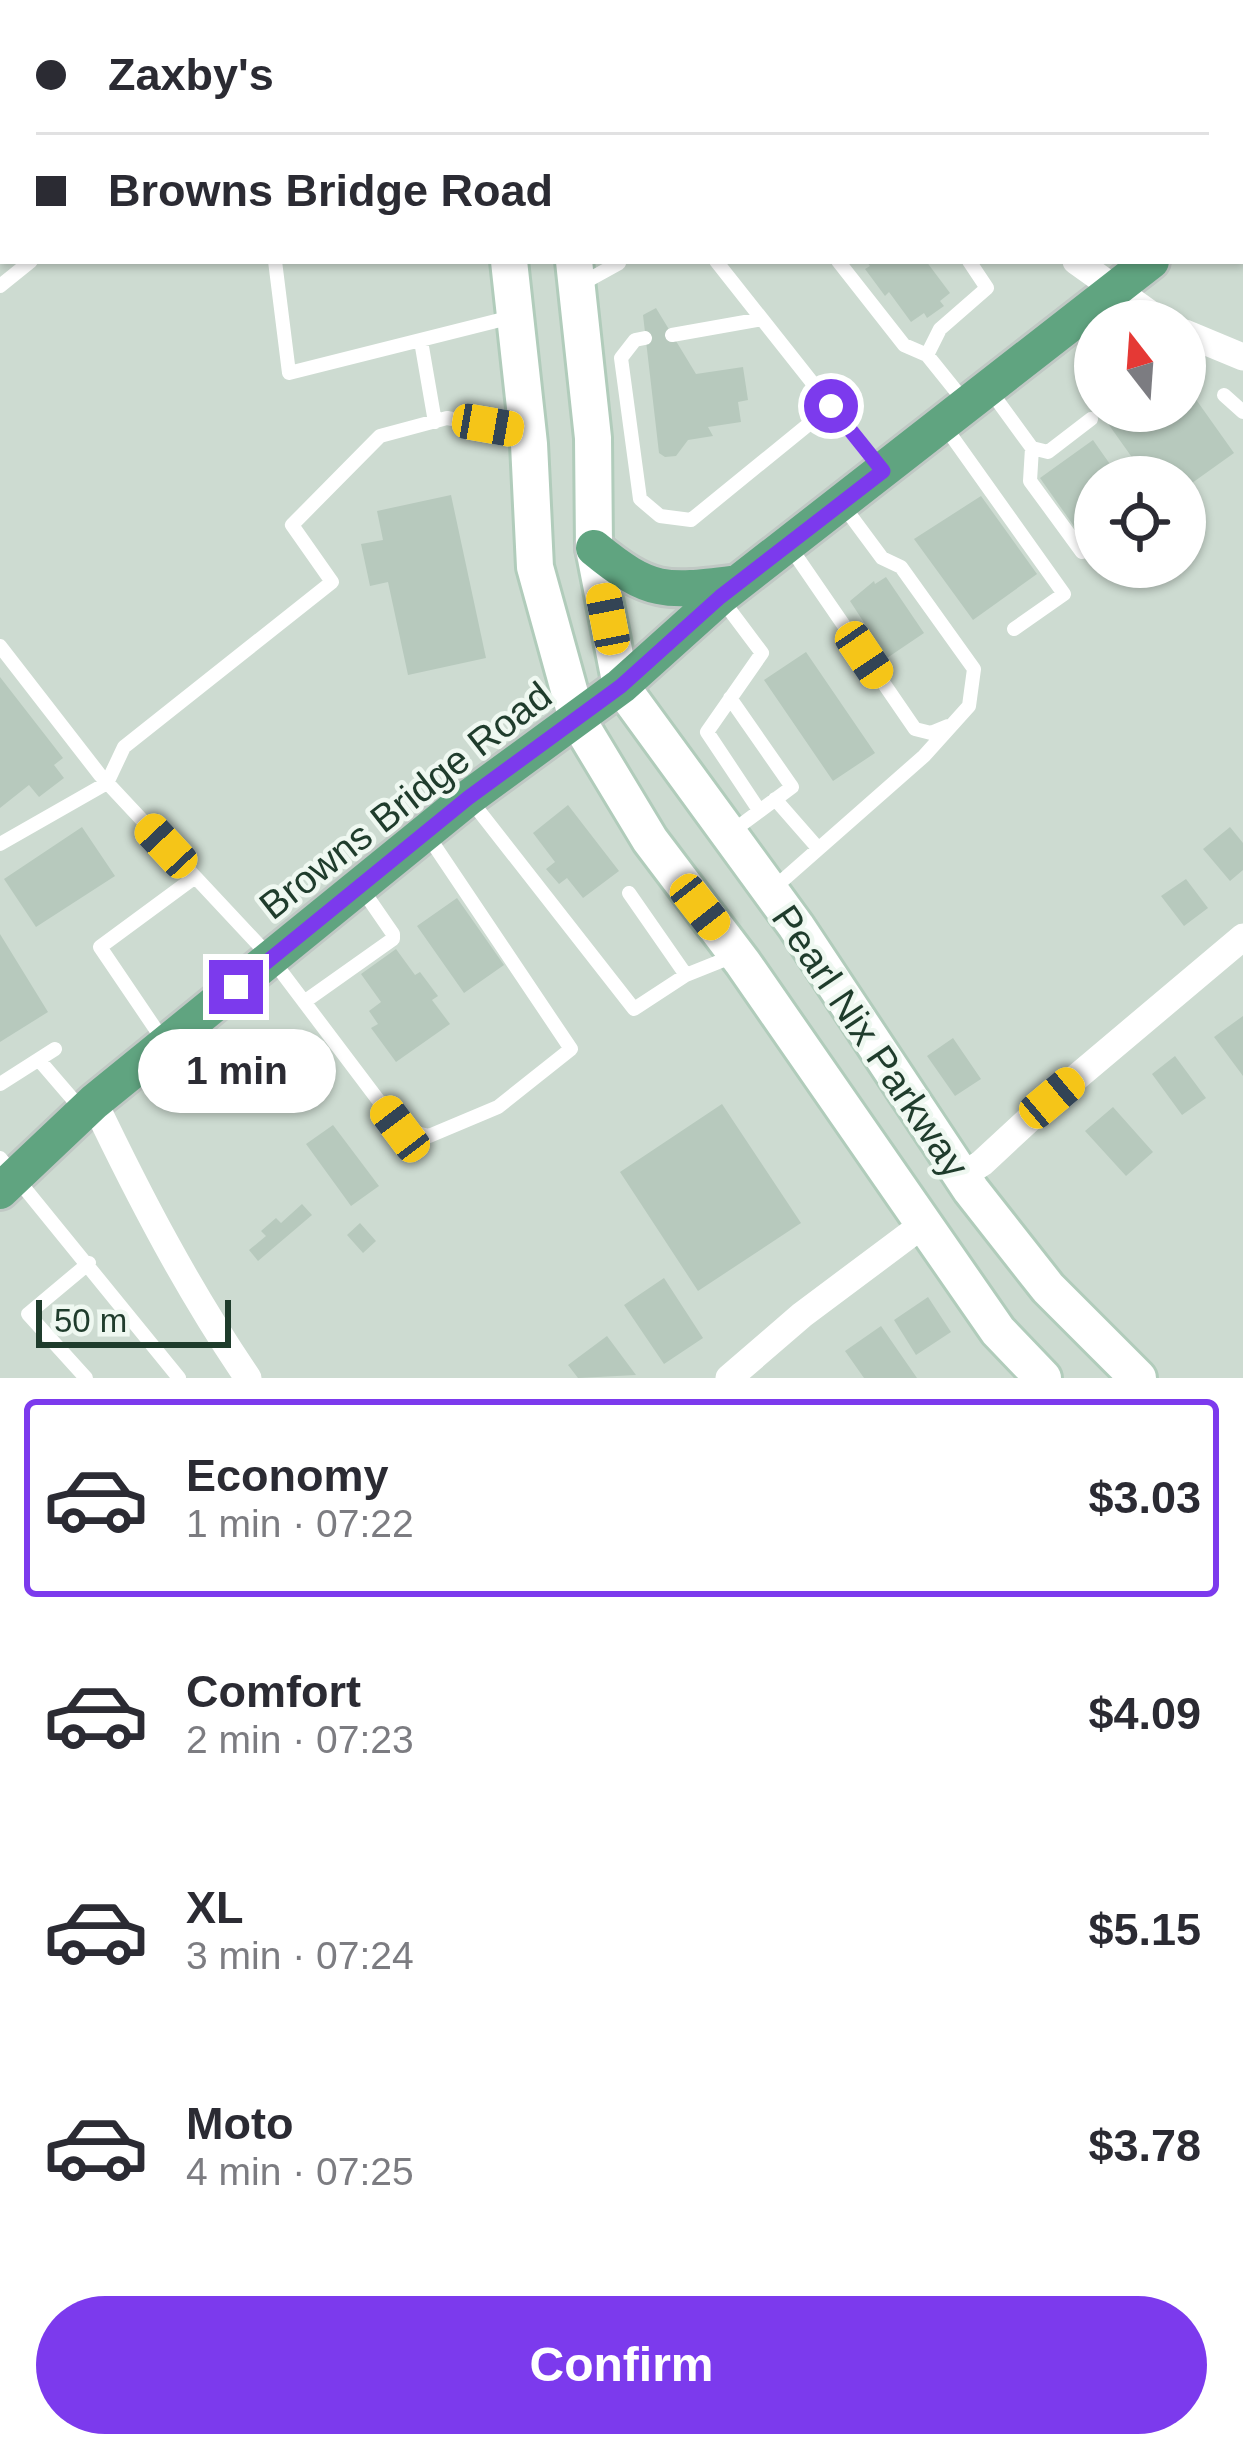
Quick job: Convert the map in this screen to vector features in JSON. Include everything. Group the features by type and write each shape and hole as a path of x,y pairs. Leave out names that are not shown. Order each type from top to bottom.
{"main road":[{"name":"Pearl Nix Parkway","path":"508,264 528,433 535,567 577,719 650,840 737,955 998,1330 1043,1378"},
{"name":"Browns Bridge Road","path":"6,1175 468,798 621,686 729,590 1147,264"},
{"name":"Pearl Nix Parkway","path":"575,274 609,418 594,548 621,686 770,892 962,1176 1048,1288 1138,1378"},
{"path":"594,548 639,583 729,590"}],"street":[{"path":"1080,264 1130,300"},
{"path":"1206,342 1243,357"},
{"path":"962,1176 1243,937"},
{"path":"89,1107 204,1314 248,1378"},
{"path":"729,1378 802,1315 926,1223"}],"lane":[{"path":"0,286 27,264"},
{"path":"275,264 289,373 515,316"},
{"path":"575,274 614,264"},
{"path":"718,264 883,471"},
{"path":"840,264 904,345 927,355 966,406 1064,594 1014,629"},
{"path":"927,355 940,329 987,288 971,264"},
{"path":"672,334 762,319"},
{"path":"645,338 635,340 621,358 609,418 640,499 660,517 692,520 831,406"},
{"path":"421,341 435,422"},
{"path":"1224,395 1243,412"},
{"path":"966,406 1032,448 1048,452 1074,432"},
{"path":"0,844 107,783 124,747 332,582 292,525 380,436 447,418 528,433"},
{"path":"1032,448 1030,481 1074,541"},
{"path":"770,892 904,772 969,706 974,669 901,567 882,558 842,503"},
{"path":"788,544 914,729 931,733 952,724"},
{"path":"729,590 762,653 707,733 759,810"},
{"path":"0,646 107,783 271,958 400,1129 429,1136 498,1107 572,1049 426,832"},
{"path":"727,835 792,787 730,698"},
{"path":"468,798 634,1009 686,975 737,955"},
{"path":"775,799 817,848"},
{"path":"166,1044 100,946 195,877"},
{"path":"304,1002 393,939 360,886"},
{"path":"629,893 686,975"},
{"path":"0,1084 55,1049"},
{"path":"39,1060 89,1107"},
{"path":"6,1175 89,1263 179,1378"},
{"path":"86,1378 28,1315 89,1263"}],"shaded area":[{"path":"0,264 1243,264 1243,1378 0,1378"}],"building":[{"path":"928,264 950,293 940,301 944,306 911,322 865,269"},
{"path":"656,308 696,374 743,367 748,400 738,402 741,422 708,427 713,436 688,440 676,456 659,453 643,315"},
{"path":"1206,414 1234,453 1206,473 1206,456 1131,456 1114,432 1206,432"},
{"path":"1093,440 1104,456 1074,456 1074,526 1040,478"},
{"path":"451,495 486,658 408,675 388,582 370,586 361,544 383,540 377,511"},
{"path":"981,496 1037,574 973,620 914,539"},
{"path":"886,577 924,633 887,658 850,601"},
{"path":"806,652 875,753 833,781 764,680"},
{"path":"0,677 63,758 54,765 64,778 39,797 29,785 0,808"},
{"path":"568,805 619,871 583,898 567,878 559,884 546,869 555,862 533,833"},
{"path":"82,827 115,876 36,927 4,879"},
{"path":"1230,827 1243,843 1243,870 1230,881 1203,849"},
{"path":"1186,879 1208,908 1184,926 1161,896"},
{"path":"457,898 504,965 464,993 417,926"},
{"path":"0,934 48,1012 0,1042"},
{"path":"396,949 438,996 432,1000 450,1024 396,1062 371,1028 378,1024 369,1011 381,1002 361,974"},
{"path":"1243,1016 1243,1076 1214,1037"},
{"path":"953,1038 981,1079 955,1096 927,1056"},
{"path":"1175,1056 1206,1098 1182,1115 1152,1074"},
{"path":"722,1104 801,1223 698,1291 620,1172"},
{"path":"1113,1107 1153,1152 1126,1176 1085,1131"},
{"path":"333,1125 379,1186 351,1206 306,1144"},
{"path":"302,1204 312,1215 258,1261 249,1250 266,1236 261,1231 276,1218 281,1223"},
{"path":"360,1223 376,1241 363,1253 347,1235"},
{"path":"664,1278 703,1338 664,1364 624,1305"},
{"path":"928,1297 951,1332 916,1355 894,1320"},
{"path":"881,1326 917,1378 864,1378 845,1351"},
{"path":"607,1336 636,1375 578,1378 568,1365"}],"route":[{"path":"236,987 468,798 621,686 720,597 883,471 831,406"}]}
